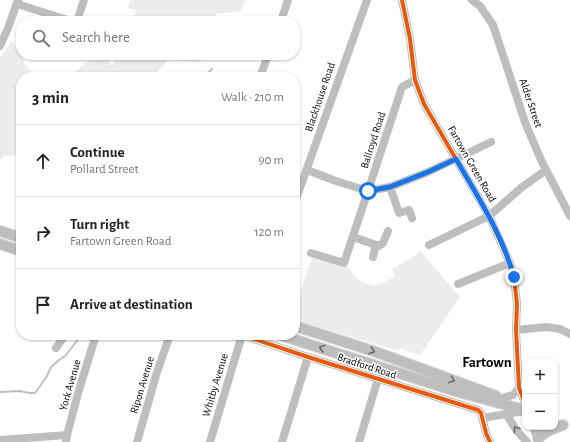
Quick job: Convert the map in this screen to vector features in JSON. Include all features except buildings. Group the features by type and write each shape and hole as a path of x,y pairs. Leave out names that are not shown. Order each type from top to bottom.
{"main road":[{"path":"0,231 16,236"},
{"path":"0,244 16,249"},
{"path":"300,328 376,352 502,398 522,408"},
{"name":"Bradford Road","path":"295,340 455,391 522,409"},
{"path":"538,440 542,434 547,431 563,425"}],"street":[{"path":"79,16 84,0"},
{"path":"283,16 288,0"},
{"name":"Blackhouse Road","path":"300,189 367,0"},
{"name":"Fartown Green Road","path":"402,0 416,80 424,104 489,216 510,263 514,277 517,304 516,330 519,388 522,396"},
{"name":"Alder Street","path":"472,0 480,6 493,25 526,125 542,162 570,216"},
{"path":"0,46 17,2 57,16"},
{"path":"262,72 266,60"},
{"name":"Ballroyd Road","path":"310,253 344,263 402,87 416,80"},
{"path":"307,170 368,191 390,187 428,172 491,142"},
{"path":"429,245 489,216 521,188 546,170"},
{"path":"390,187 399,213 409,210 412,218"},
{"path":"353,237 379,246 383,243 388,231"},
{"path":"373,257 376,245"},
{"path":"458,284 510,263"},
{"path":"516,330 546,327 560,329 570,334"},
{"path":"56,348 62,340"},
{"name":"York Avenue","path":"66,439 95,340"},
{"name":"Ripon Avenue","path":"136,442 168,340"},
{"name":"Whitby Avenue","path":"210,442 241,340"},
{"name":"Bradford Road","path":"257,340 478,410 482,418"},
{"path":"282,442 308,357"},
{"path":"359,442 378,379"},
{"path":"502,398 513,395 519,388"},
{"path":"490,442 482,418 522,411"},
{"path":"506,414 517,431 527,442"},
{"path":"534,430 538,440"},
{"path":"0,440 66,439"}],"shaded area":[{"path":"130,0 245,0 241,11 216,14 215,16 133,16 136,10 128,8"},
{"path":"12,40 16,47 16,60 23,60 28,69 32,72 16,72 16,155 4,156 0,160 0,57"},
{"path":"90,60 109,60 112,66 115,60 168,60 157,72 74,72"},
{"path":"168,60 201,60 200,62"},
{"path":"420,251 460,297 420,355 400,348 399,351 300,321 300,293 312,258 345,264 359,281 374,286 395,277 392,269 418,254"}],"waterway":[{"path":"209,72 212,69"},
{"path":"0,392 20,391 35,393 47,376 51,367 65,356 78,340"}],"cycle path":[{"path":"402,0 410,39 415,80 424,104 489,216 510,263 514,277 517,304 516,330 519,388 522,396"},
{"path":"257,340 478,410 481,413 490,442"}],"district":[{"name":"Fartown","path":"487,362"}],"route":[{"path":"368,191 390,187 456,159 489,216 510,263 514,277"}]}
